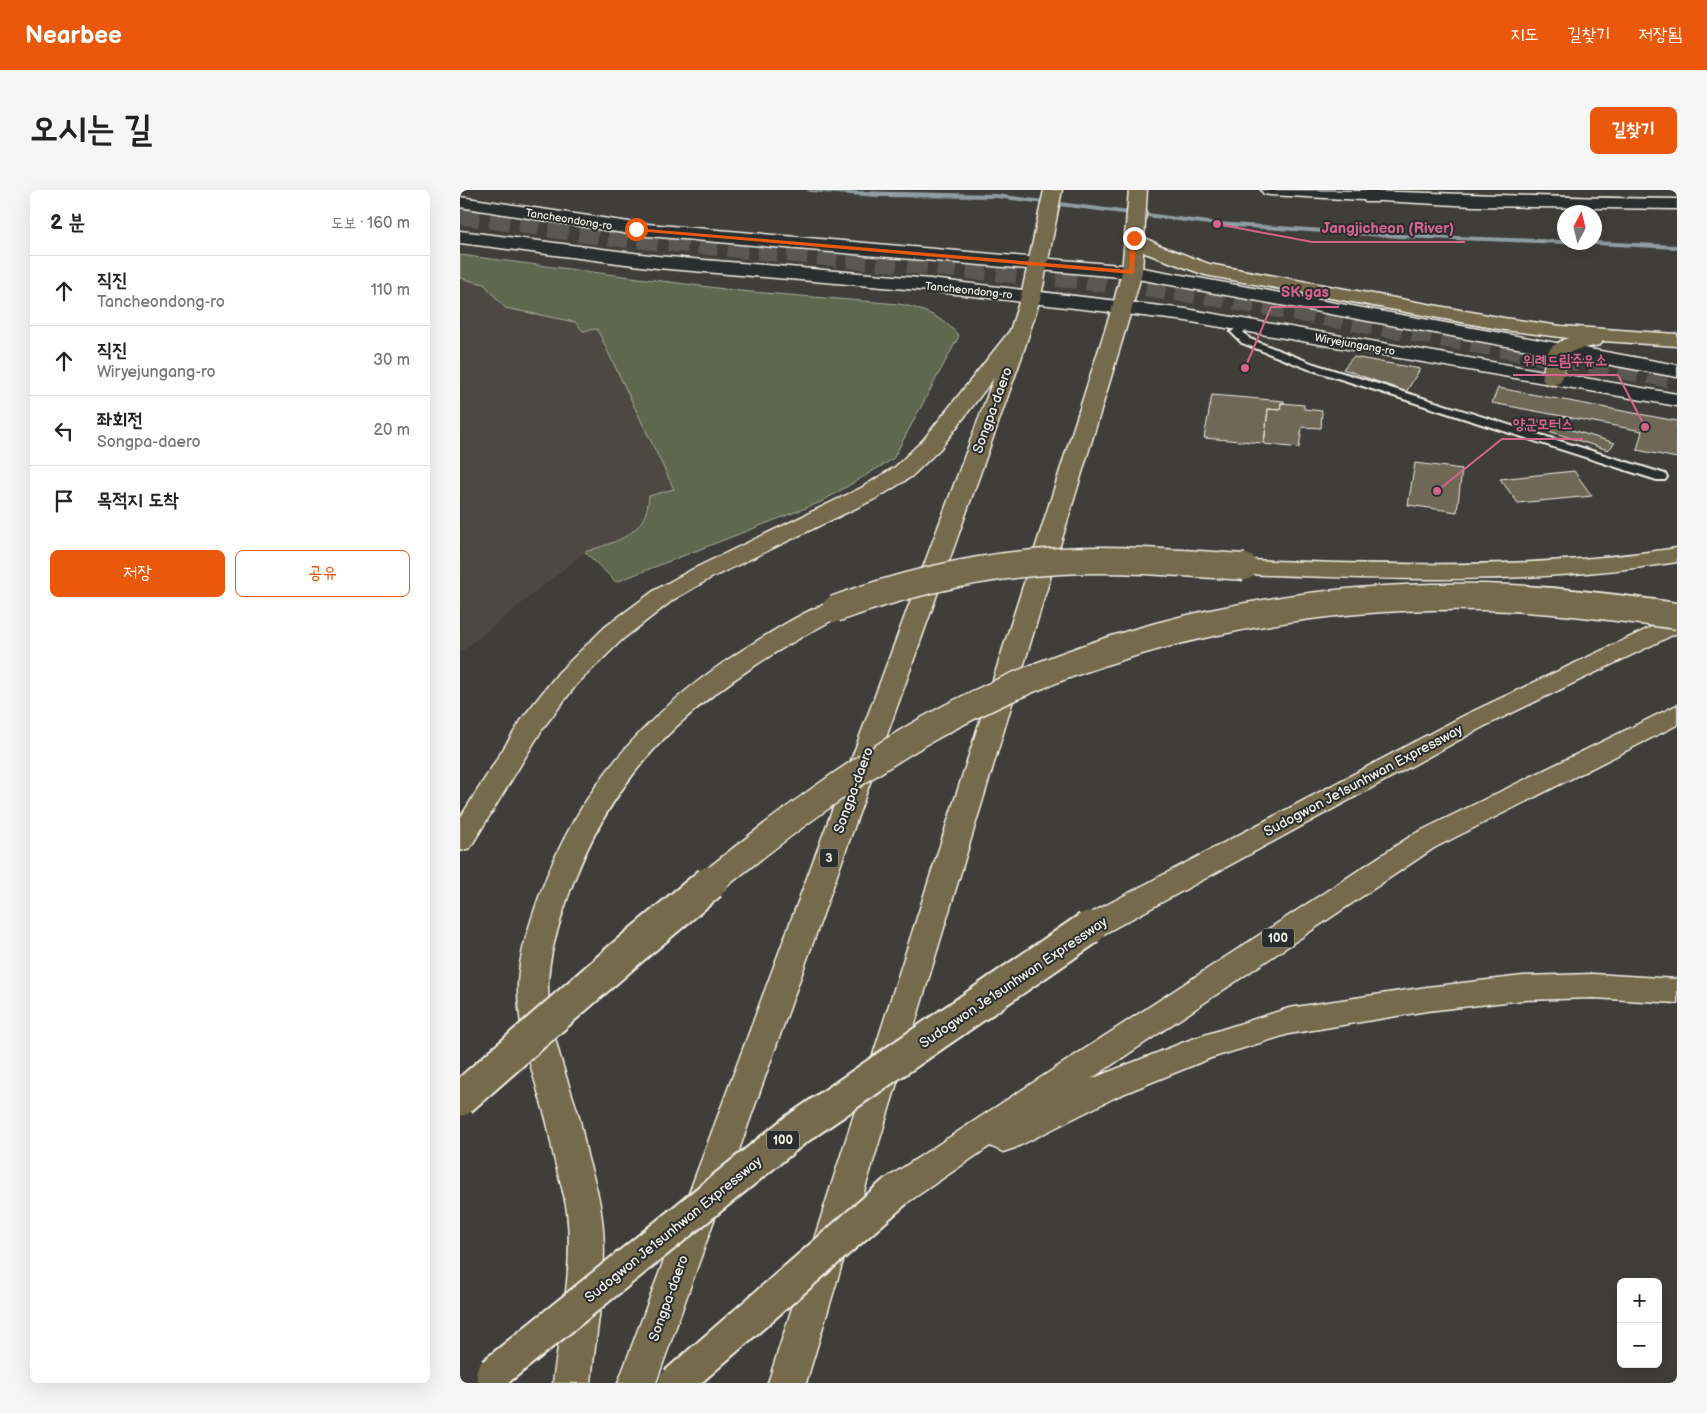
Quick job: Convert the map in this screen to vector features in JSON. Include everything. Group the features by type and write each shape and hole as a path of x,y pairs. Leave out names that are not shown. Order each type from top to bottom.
{"main road":[{"name":"Songpa-daero","path":"637,1383 1020,332 1031,296 1036,263 1053,190"},
{"path":"787,1383 1122,308 1132,272 1138,190"},
{"path":"1270,190 1370,194 1510,204 1677,204"},
{"name":"Tancheondong-ro","path":"460,202 636,229 1036,263"},
{"path":"1134,232 1152,249 1205,269 1504,324 1561,332 1677,340"},
{"name":"Tancheondong-ro","path":"460,237 657,262 930,285 1031,296"},
{"path":"1036,263 1132,272 1677,371"},
{"name":"Wiryejungang-ro","path":"1031,296 1246,325 1677,400"},
{"path":"460,842 533,722 568,678 614,633 664,595 701,574 869,493 903,472 932,444 1020,332"},
{"path":"1558,350 1574,343 1627,337"},
{"path":"1552,378 1558,350"},
{"path":"572,1383 586,1264 586,1228 567,1134 540,1040 533,986 542,936 555,890 571,849 604,791 671,714 750,655 835,610 863,598 935,578 1021,564 1131,560 1244,567 1436,574 1519,572 1602,565 1677,555"},
{"path":"460,1099 683,903 794,816 882,757 938,724 1062,668 1132,643 1199,625 1317,604 1388,597 1492,597 1618,607 1677,616"},
{"name":"Sudogwon Je1sunhwan Expressway","path":"487,1378 794,1131 1089,928 1474,721 1677,623"},
{"name":"100","path":"676,1383 896,1191 1424,841 1677,714"},
{"path":"896,1191 1107,1086 1203,1048 1289,1021 1428,999 1514,989 1559,986 1677,991"}],"lane":[{"path":"1246,325 1236,332 1246,341 1310,366 1660,477"}],"shaded area":[{"path":"460,278 484,284 505,308 551,316 575,322 582,327 597,329 674,490 649,496 641,520 628,537 585,552 460,653"}],"green space":[{"path":"460,255 740,291 899,304 916,308 940,319 959,336 893,459 821,502 616,582 585,552 628,535 642,520 647,509 649,496 674,489 597,329 583,331 575,322 505,308 484,284 460,278"}],"building":[{"path":"1353,357 1420,369 1406,392 1343,369"},
{"path":"1498,388 1677,421 1677,458 1637,450 1642,431 1492,403"},
{"path":"1212,395 1284,401 1284,403 1281,403 1280,410 1268,409 1264,443 1204,438"},
{"path":"1281,403 1304,405 1304,409 1322,411 1321,428 1302,427 1299,448 1264,444 1268,409 1280,410"},
{"path":"1539,420 1615,443 1608,450 1533,426"},
{"path":"1415,463 1462,469 1457,512 1408,505"},
{"path":"1574,471 1592,496 1518,503 1500,479"}],"waterway":[{"path":"810,190 877,195 996,196 1217,224 1399,236 1557,242"},
{"path":"1602,243 1677,247"}],"tunnel":[{"path":"460,214 599,235 1077,279 1206,295 1677,379"}],"place":[{"name":"Jangjicheon (River)","path":"1217,224"},
{"name":"SK gas","path":"1245,368"},
{"name":"위례드림주유소","path":"1645,427"},
{"name":"양군모터스","path":"1437,491"}],"route":[{"path":"636,229 1132,272 1134,238"}]}
